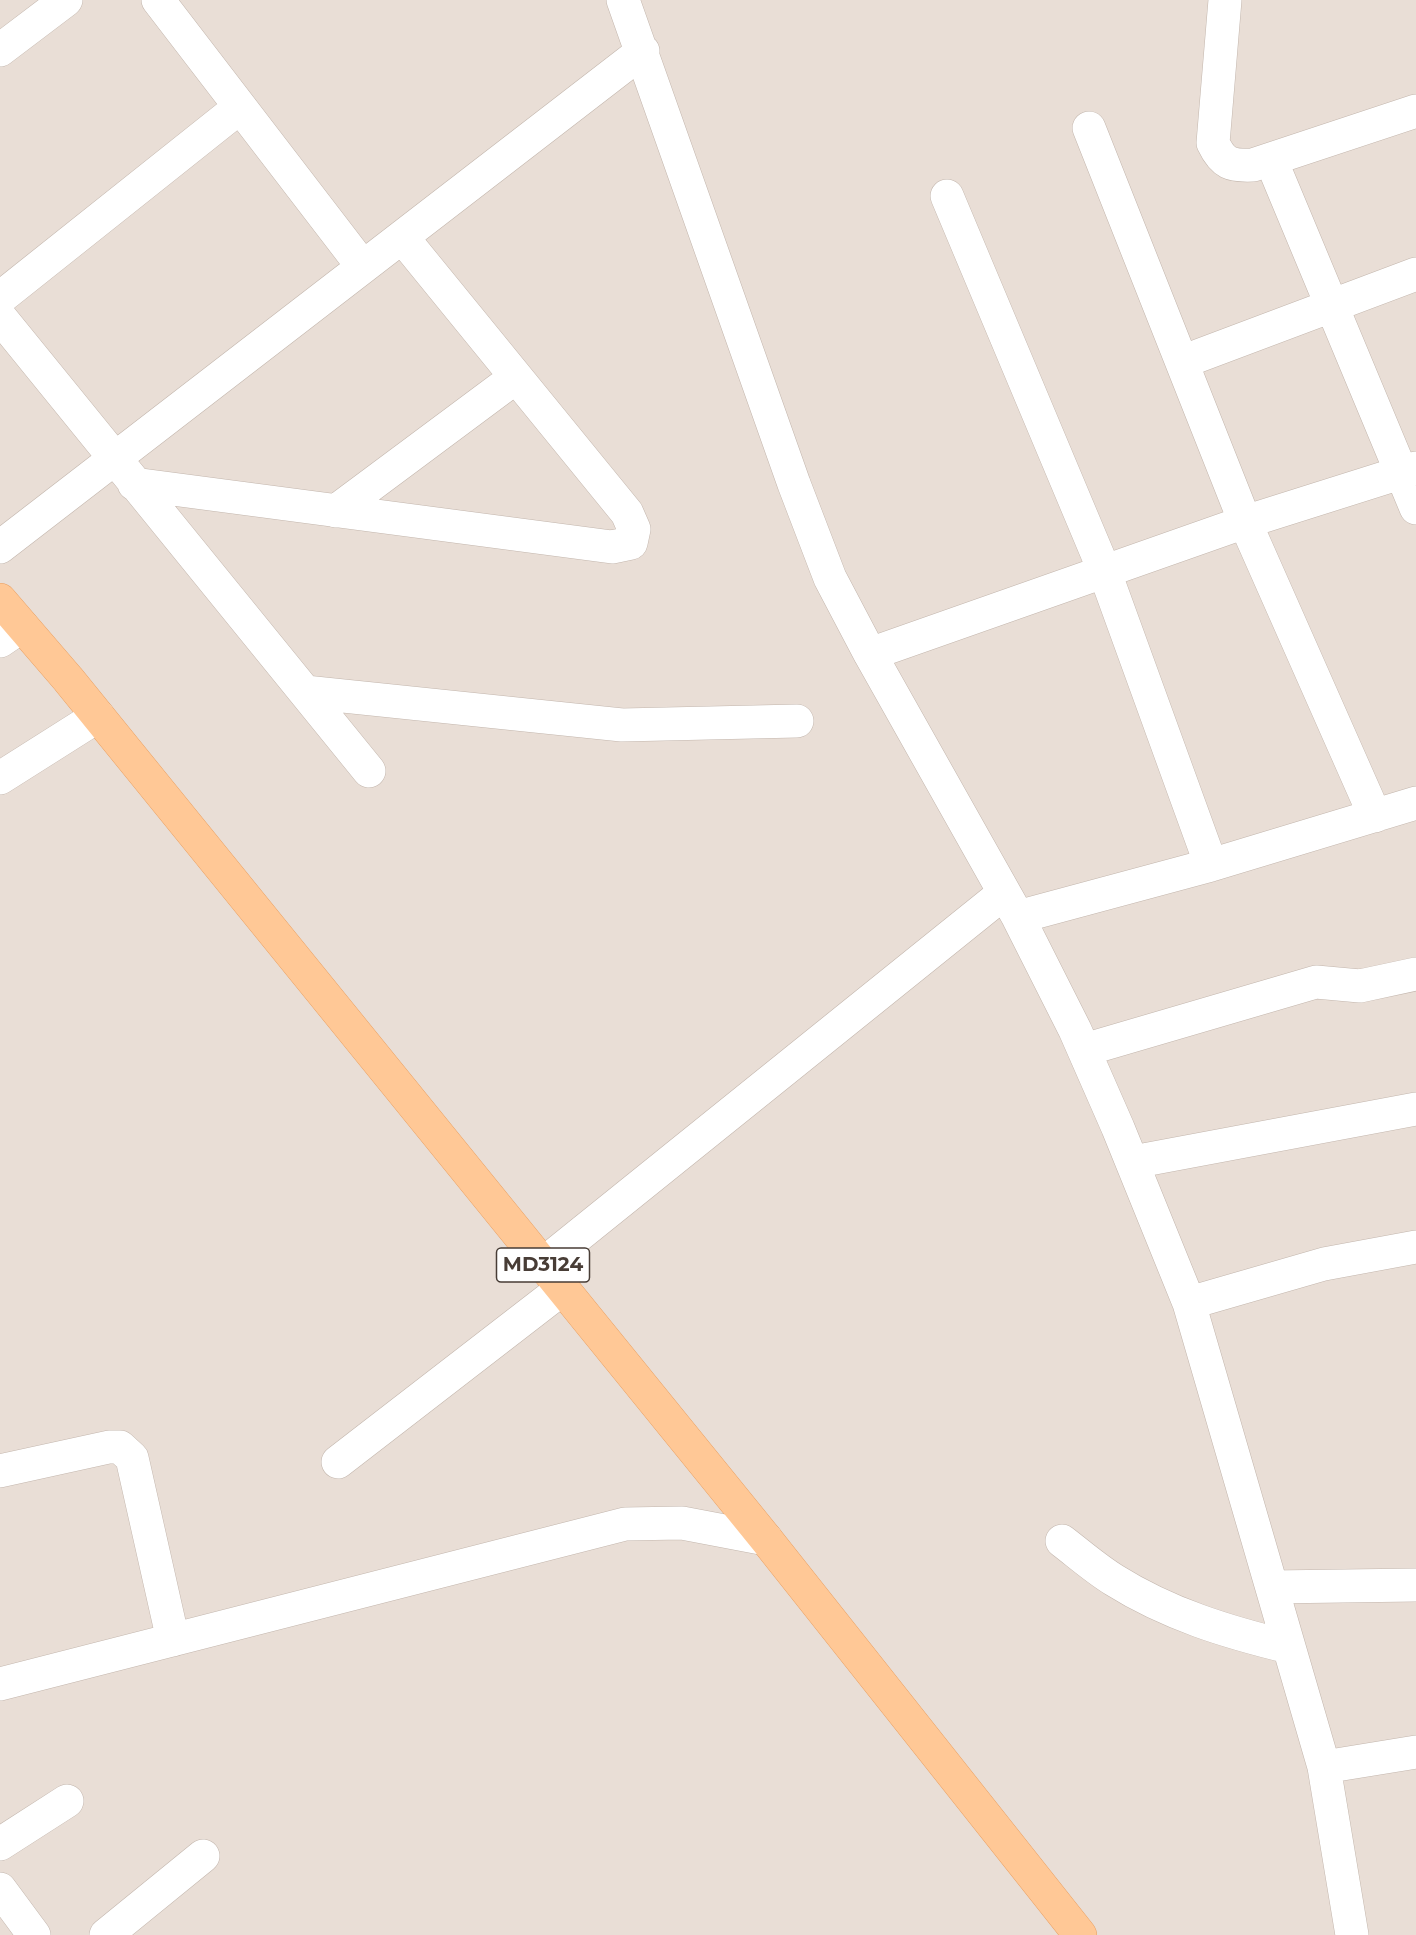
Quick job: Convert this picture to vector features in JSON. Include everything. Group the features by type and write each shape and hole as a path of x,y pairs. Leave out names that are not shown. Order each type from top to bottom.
{"main road":[{"name":"MD3124","path":"0,600 11,634 98,716 766,1539 1080,1935"}],"street":[{"path":"0,50 66,0"},
{"path":"158,0 363,267"},
{"path":"623,0 643,51 794,484 830,578 870,654 1011,905 1084,1050 1133,1162 1189,1303 1324,1767 1352,1935"},
{"path":"1226,0 1212,143 1220,159 1233,166 1253,165 1416,111"},
{"path":"0,547 643,51"},
{"path":"0,298 240,107"},
{"path":"1089,128 1245,522 1375,816"},
{"path":"1271,159 1332,305 1409,470 1416,508"},
{"path":"947,196 1104,570 1211,865"},
{"path":"134,484 612,547 631,543 634,529 627,513 402,237"},
{"path":"1182,362 1416,274"},
{"path":"0,317 369,771"},
{"path":"336,511 516,377"},
{"path":"870,654 1104,570 1409,470"},
{"path":"305,692 622,725 797,721"},
{"path":"0,777 98,716"},
{"path":"338,1462 552,1276 1011,905 1211,865 1416,803"},
{"path":"1084,1050 1316,982 1360,986 1416,974"},
{"path":"1133,1162 1416,1109"},
{"path":"1189,1303 1324,1264 1416,1247"},
{"path":"0,1471 109,1447 120,1448 132,1458 173,1640"},
{"path":"0,1684 625,1524 682,1523 766,1539"},
{"path":"1062,1541 1113,1579 1168,1610 1227,1633 1289,1647"},
{"path":"1272,1587 1416,1585"},
{"path":"1324,1767 1416,1752"},
{"path":"0,1844 67,1801"},
{"path":"106,1935 203,1856"},
{"path":"0,1889 34,1935"}],"shaded area":[{"path":"0,0 1416,0 1416,1935 0,1935"}]}
